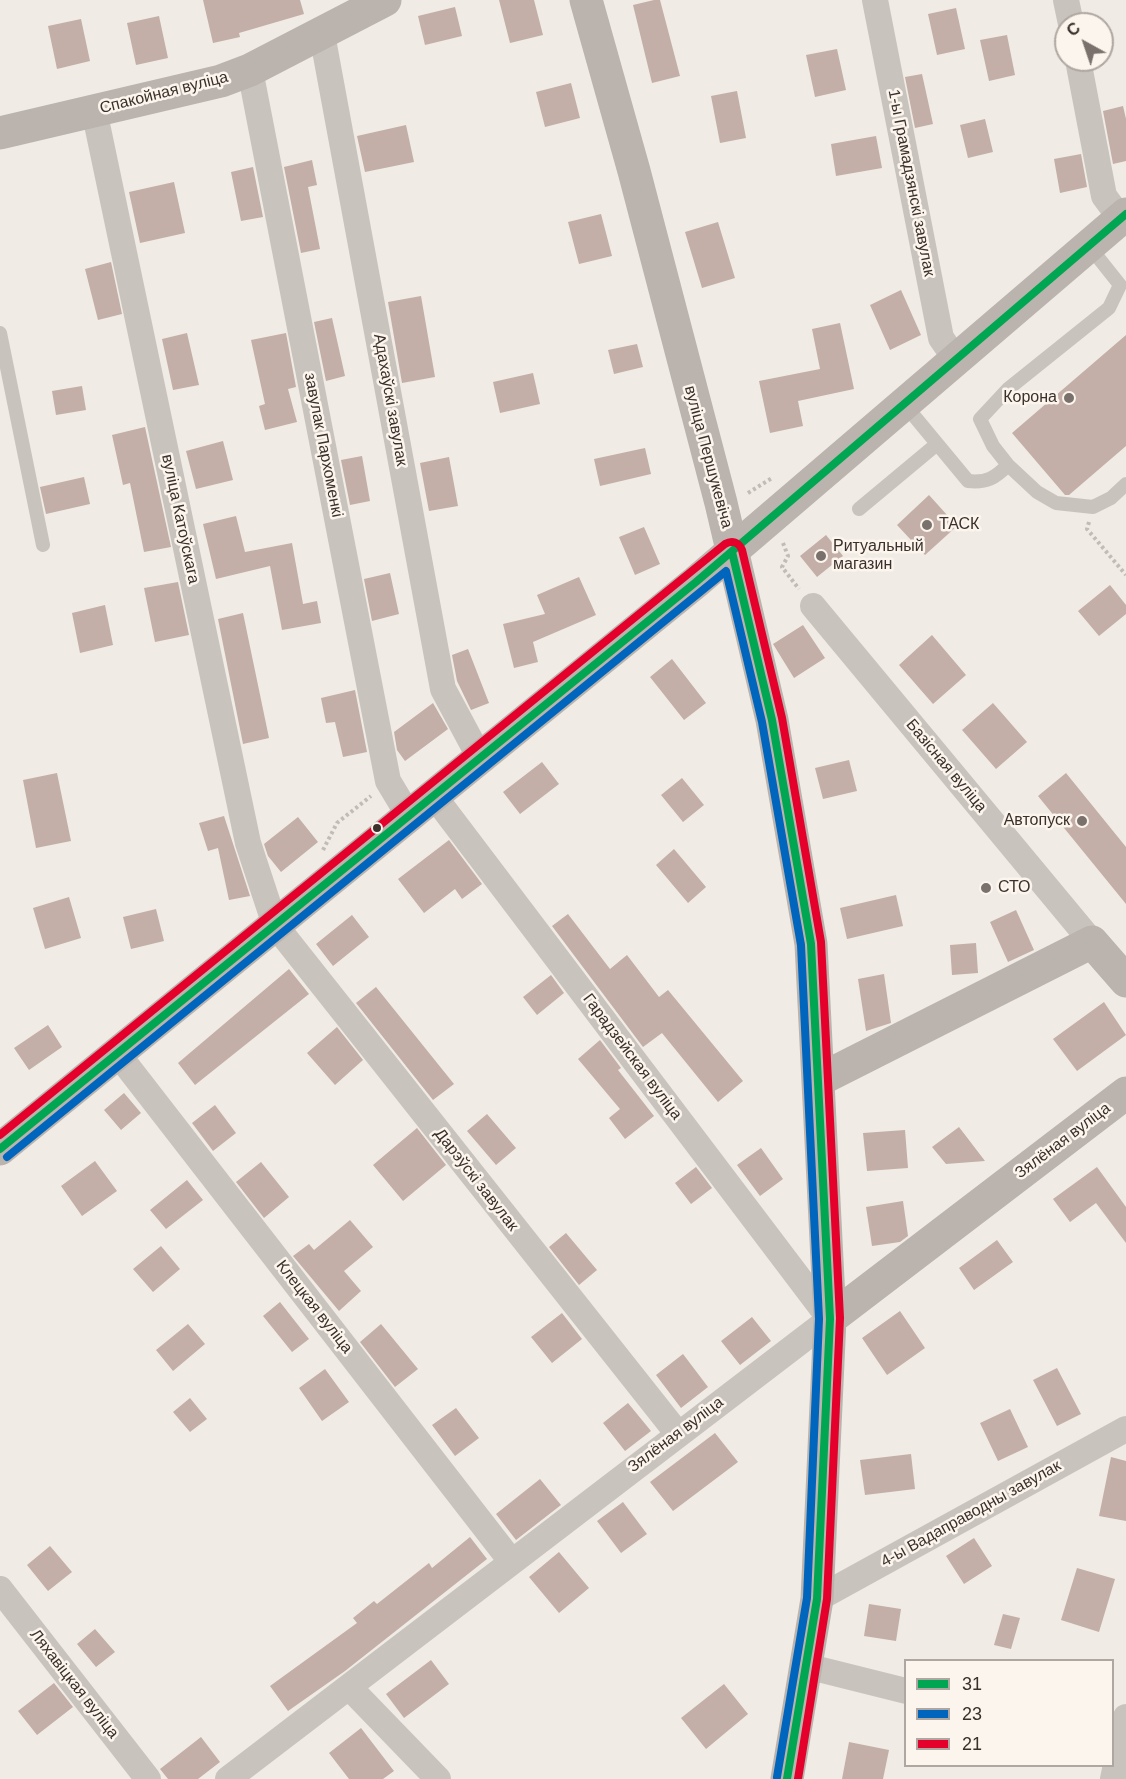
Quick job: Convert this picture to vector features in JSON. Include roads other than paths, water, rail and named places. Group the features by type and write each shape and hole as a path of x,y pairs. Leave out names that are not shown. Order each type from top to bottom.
{"main road":[{"name":"Спакойная вуліца","path":"0,134 221,81 250,70 385,0"},
{"name":"вуліца Першукевіча","path":"586,0 634,171 721,503 772,720 811,944 830,1319 817,1599 787,1779"},
{"path":"0,1149 732,552 1123,216"},
{"path":"819,1080 1092,942"},
{"name":"Базісная вуліца","path":"1092,942 1126,981"},
{"name":"Зялёная вуліца","path":"830,1319 1126,1093"}],"street":[{"name":"1-ы Грамадзянскі завулак","path":"874,0 941,338 957,360"},
{"name":"Адахаўскі завулак","path":"322,34 443,689 480,758"},
{"name":"завулак Пархоменкі","path":"250,70 388,781 409,816"},
{"path":"1079,72 1104,196 1123,216"},
{"name":"вуліца Катоўскага","path":"94,110 248,843 275,925"},
{"name":"Базісная вуліца","path":"813,606 1092,942"},
{"name":"Гарадзейская вуліца","path":"434,796 830,1319"},
{"name":"Дарэўскі завулак","path":"275,925 678,1434"},
{"name":"Клецкая вуліца","path":"117,1053 511,1561"},
{"name":"Зялёная вуліца","path":"228,1779 830,1319"},
{"name":"4-ы Вадаправодны завулак","path":"817,1599 1126,1430"},
{"name":"Ляхавіцкая вуліца","path":"0,1589 148,1779"},
{"path":"806,1666 904,1690"},
{"path":"349,1687 438,1779"},
{"path":"1113,1779 1126,1717"}],"lane":[{"path":"1089,246 1123,291 1109,308 1008,389 980,419 993,446 1008,465 1037,492 1056,503 1093,507 1111,498 1126,484"},
{"path":"0,333 43,545"},
{"path":"905,405 968,481 983,483 994,478 1008,465"},
{"path":"860,509 937,444"}],"place":[{"name":"Корона","path":"1069,398"},
{"name":"ТАСК","path":"927,525"},
{"name":"Ритуальный магазин","path":"821,556"},
{"name":"Автопуск","path":"1082,821"},
{"name":"СТО","path":"986,888"}]}
